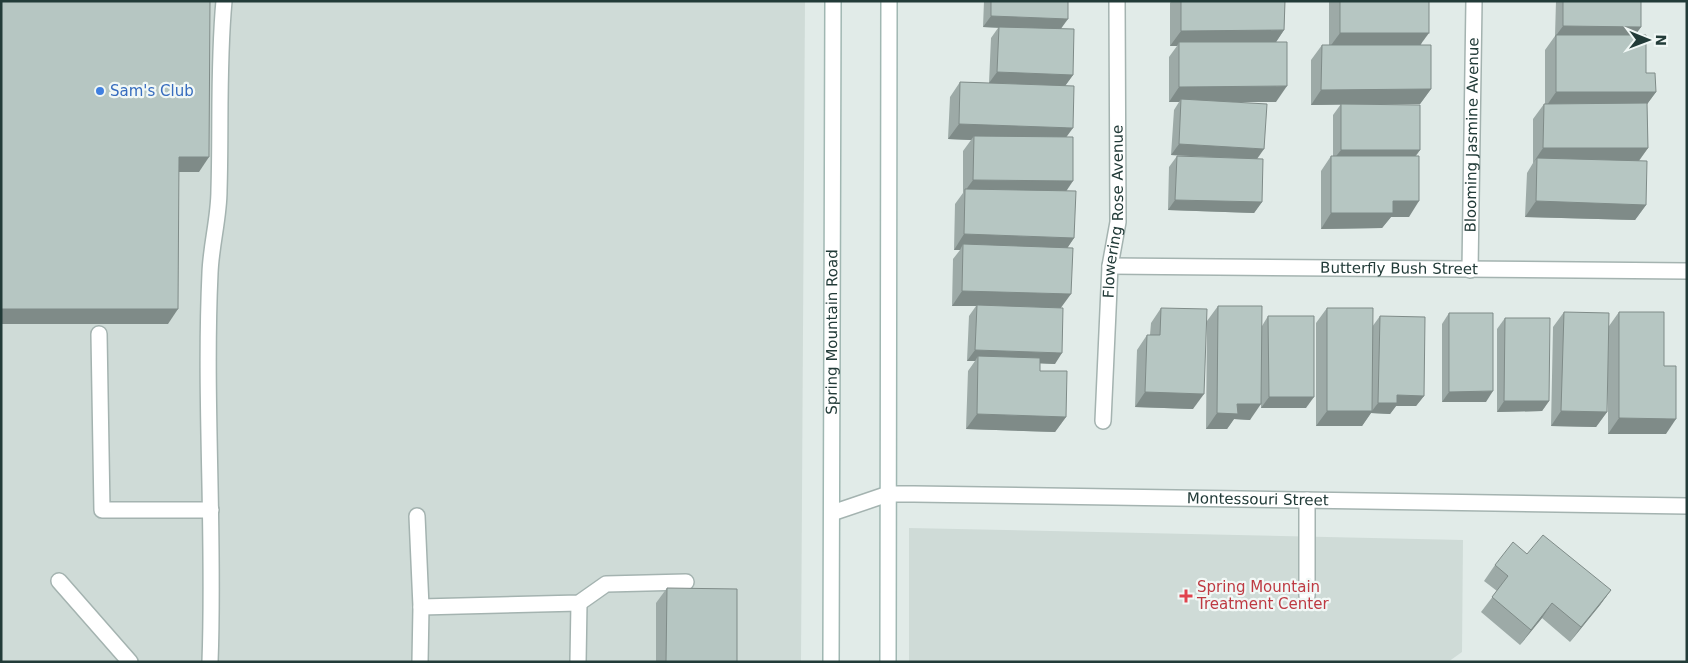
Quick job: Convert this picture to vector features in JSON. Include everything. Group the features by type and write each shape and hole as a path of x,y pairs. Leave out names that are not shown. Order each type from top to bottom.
{"street":[{"path":"210,662 212,603 208,429 210,271 219,192 221,37 224,1"},
{"name":"Spring Mountain Road","path":"831,662 833,1"},
{"path":"888,662 889,1"},
{"name":"Flowering Rose Avenue","path":"1103,421 1110,266 1118,222 1118,1"},
{"name":"Blooming Jasmine Avenue","path":"1470,270 1474,1"},
{"name":"Butterfly Bush Street","path":"1110,266 1687,272"},
{"path":"99,334 102,510 211,510"},
{"name":"Montessouri Street","path":"832,513 888,494 1687,506"},
{"path":"1307,500 1307,596"},
{"path":"417,516 420,662"},
{"path":"59,581 130,662"},
{"path":"420,608 579,603 606,584 686,582"},
{"path":"578,662 579,603"}],"shaded area":[{"path":"1,1 805,1 801,662 1,662"},
{"name":"Spring Mountain Treatment Center","path":"909,528 1463,540 1462,652 1448,662 909,662"}],"building":[{"name":"Sam's Club","path":"1,1 210,1 209,157 179,157 178,309 1,309"},
{"path":"991,1 1068,1 1068,19 991,16"},
{"path":"1181,1 1285,1 1284,30 1181,31"},
{"path":"1340,1 1429,1 1429,33 1340,33"},
{"path":"1563,1 1641,1 1641,27 1563,26"},
{"path":"999,27 1074,29 1073,75 997,72"},
{"path":"1556,35 1646,35 1646,73 1655,73 1656,92 1556,92"},
{"path":"1179,42 1287,42 1287,86 1179,87"},
{"path":"1322,45 1431,45 1431,89 1321,90"},
{"path":"960,82 1074,86 1073,128 959,124"},
{"path":"1181,99 1267,104 1264,149 1179,144"},
{"path":"1647,103 1648,148 1543,148 1544,104"},
{"path":"1341,104 1420,105 1420,150 1341,150"},
{"path":"974,136 1073,137 1073,181 973,180"},
{"path":"1177,156 1263,159 1262,202 1175,200"},
{"path":"1331,156 1419,156 1419,201 1393,201 1393,213 1331,213"},
{"path":"1537,158 1647,161 1646,205 1536,201"},
{"path":"965,189 1076,191 1074,238 964,234"},
{"path":"963,244 1073,248 1071,294 962,291"},
{"path":"977,305 1063,308 1062,353 975,350"},
{"path":"1218,306 1262,306 1261,404 1237,404 1238,414 1217,413"},
{"path":"1161,308 1207,309 1204,394 1145,392 1147,335 1160,335"},
{"path":"1327,308 1373,308 1372,411 1327,411"},
{"path":"1564,312 1609,313 1607,412 1561,411"},
{"path":"1619,312 1664,312 1664,366 1676,366 1676,419 1619,418"},
{"path":"1449,313 1493,313 1493,391 1449,392"},
{"path":"1268,316 1314,316 1314,397 1269,397"},
{"path":"1380,316 1425,317 1424,396 1397,395 1397,403 1378,403"},
{"path":"1505,318 1550,318 1549,401 1504,401"},
{"path":"978,356 1040,358 1040,371 1067,371 1066,417 977,414"},
{"path":"1543,535 1611,590 1581,627 1552,603 1531,630 1492,597 1508,576 1495,565 1513,542 1527,554"},
{"path":"667,588 737,589 737,662 666,662"}],"place":[{"name":"Sam's Club","path":"100,91"},
{"name":"Spring Mountain Treatment Center","path":"1186,596"}]}
